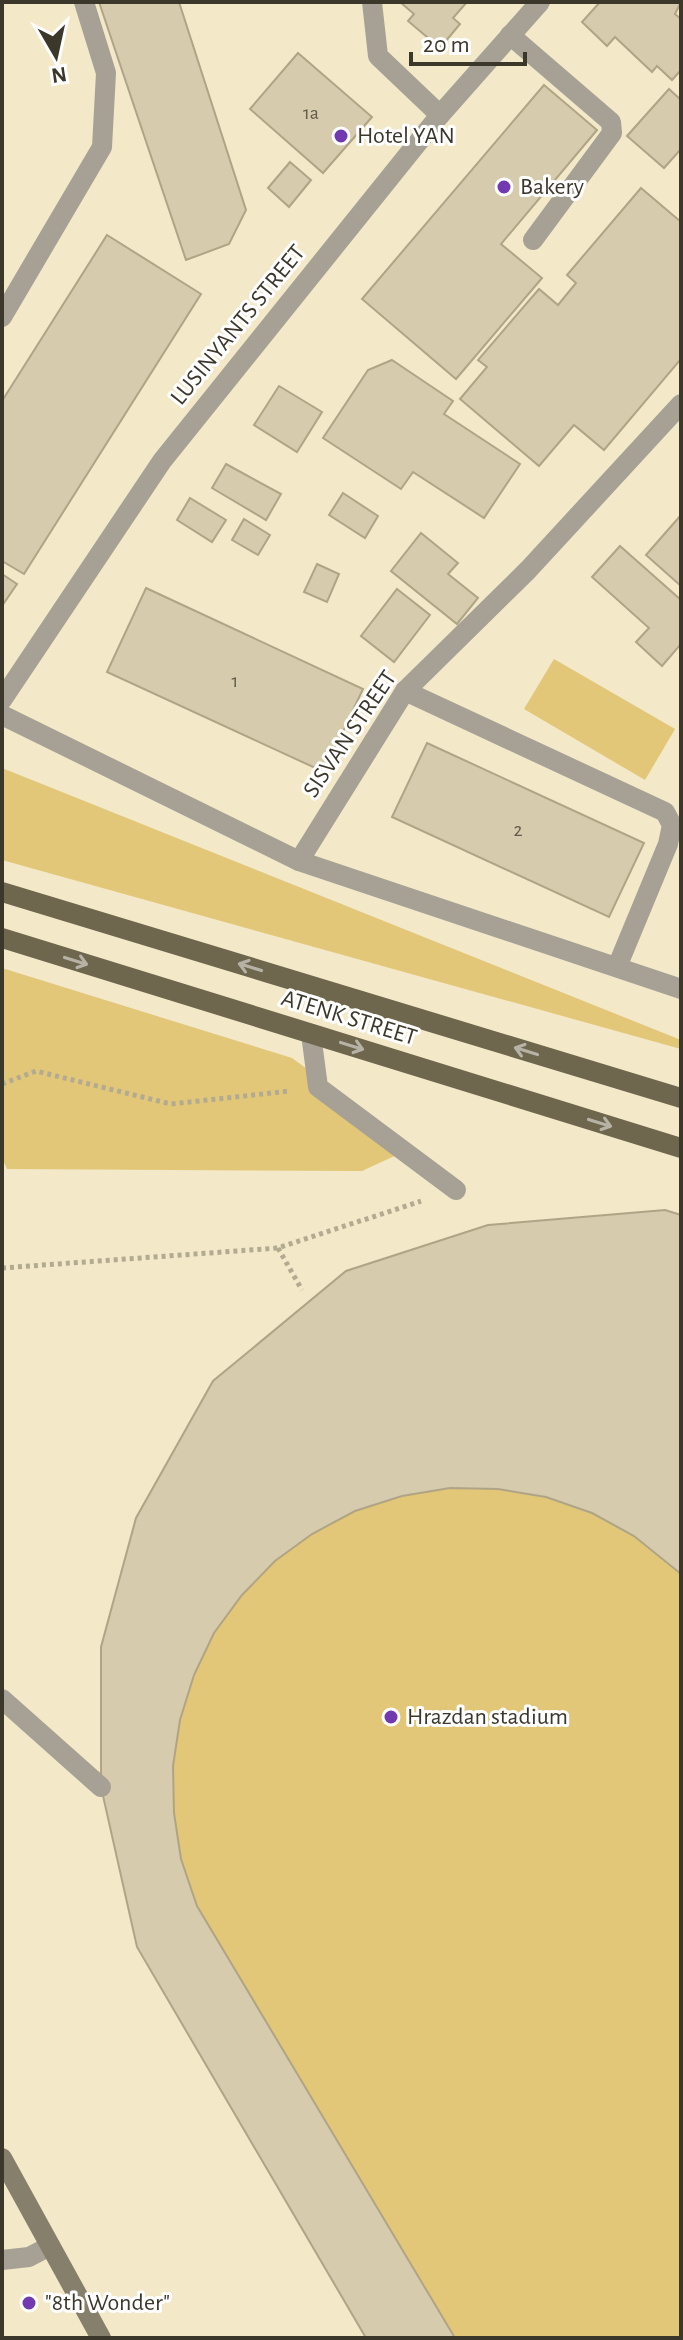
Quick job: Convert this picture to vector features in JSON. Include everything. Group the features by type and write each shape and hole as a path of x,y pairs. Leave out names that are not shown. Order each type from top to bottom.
{"main road":[{"name":"ATENK STREET","path":"2,892 681,1098"},
{"name":"ATENK STREET","path":"2,938 681,1148"}],"street":[{"path":"2,317 102,147 106,73 84,2"},
{"path":"372,2 378,56 440,115"},
{"name":"LUSINYANTS STREET","path":"2,700 162,461 440,115 540,2"},
{"path":"510,35 611,122 612,133 533,240"},
{"name":"SISVAN STREET","path":"299,861 405,691 528,570 681,404"},
{"path":"405,691 665,812 676,824 617,967"},
{"path":"2,715 299,861 681,989"},
{"path":"311,1034 318,1087 456,1190"},
{"path":"2,1699 101,1787"},
{"path":"2,2158 101,2338"},
{"path":"2,2260 29,2257 50,2246"}],"path":[{"path":"2,1084 36,1071 171,1104 318,1087"},
{"path":"2,1268 278,1248 456,1190"},
{"path":"278,1248 302,1290"}],"shaded area":[{"path":"554,659 675,729 645,780 524,709"},
{"path":"2,768 681,1040 681,1049 2,860"},
{"path":"2,968 292,1058 414,1147 362,1171 7,1169 2,1158"},
{"name":"Hrazdan stadium","path":"681,1215 681,2338 366,2338 137,1947 101,1787 101,1647 136,1518 213,1381 346,1271"}],"building":[{"path":"99,2 179,2 246,210 229,244 186,260"},
{"path":"400,2 467,2 453,18 460,24 440,48 408,21 414,14"},
{"path":"600,2 681,2 675,14 681,19 681,70 672,80 657,66 652,72 615,37 607,46 582,22"},
{"path":"298,53 372,117 323,173 250,109"},
{"name":"Bakery","path":"544,85 597,130 501,244 542,278 456,379 362,299"},
{"path":"669,89 681,100 681,149 664,168 627,136"},
{"path":"290,162 311,180 289,207 268,188"},
{"path":"641,188 681,222 681,359 604,450 574,425 539,466 460,399 487,367 478,360 539,289 558,305 576,283 567,275"},
{"path":"107,235 201,294 24,574 2,561 2,401"},
{"path":"392,360 453,401 444,414 520,464 484,518 413,472 401,489 323,438 368,370"},
{"path":"279,386 322,412 297,452 254,425"},
{"path":"226,464 281,494 266,520 212,488"},
{"path":"343,493 378,516 365,538 329,515"},
{"path":"190,498 226,520 212,542 177,520"},
{"path":"681,515 681,586 646,555"},
{"path":"244,519 270,535 258,555 232,540"},
{"path":"421,533 458,563 448,574 478,598 457,624 391,571"},
{"path":"620,546 681,600 681,644 662,666 636,642 649,628 592,577"},
{"path":"317,564 339,574 327,602 304,592"},
{"path":"2,574 17,584 2,606"},
{"path":"146,588 363,689 324,772 107,672"},
{"path":"397,589 430,615 394,662 361,636"},
{"path":"427,743 644,843 609,917 392,817"},
{"path":"665,1210 681,1215 681,1574 634,1536 592,1513 546,1497 498,1489 450,1488 402,1496 355,1511 312,1534 275,1561 242,1595 214,1633 194,1675 180,1720 173,1766 174,1813 181,1859 197,1906 455,2338 366,2338 137,1947 101,1787 101,1647 136,1518 213,1381 346,1271 488,1225"}],"place":[{"name":"Hotel YAN","path":"341,136"},
{"name":"Bakery","path":"504,187"},
{"name":"Hrazdan stadium","path":"391,1717"},
{"name":"\"8th Wonder\"","path":"29,2303"}]}
